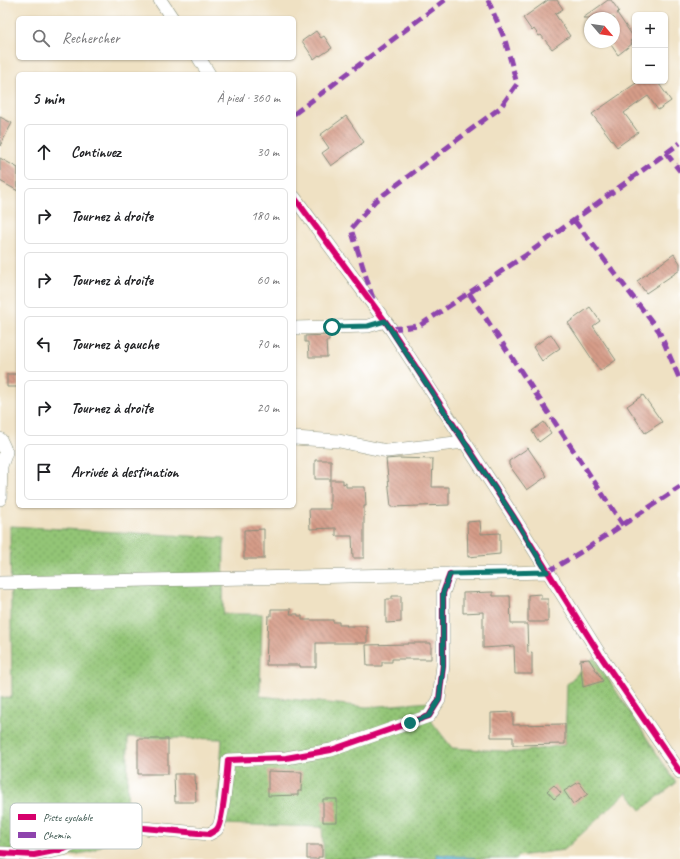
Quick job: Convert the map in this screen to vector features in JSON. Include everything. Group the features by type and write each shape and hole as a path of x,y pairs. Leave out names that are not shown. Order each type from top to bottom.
{"street":[{"path":"160,0 171,16"},
{"path":"199,60 208,72"},
{"path":"296,199 385,321 513,516 602,658 680,772"},
{"path":"296,328 368,326 385,321"},
{"path":"296,438 339,441 387,451 464,442"},
{"path":"0,439 8,452 1,466 0,499"},
{"path":"0,582 547,572"},
{"path":"142,828 209,834 217,829 222,818 223,796 228,760 286,758 331,750 429,716 439,700 443,665 443,593 450,574"},
{"path":"0,853 34,855 64,849"}],"green space":[{"path":"10,526 224,538 223,614 262,614 260,696 367,707 431,702 432,722 452,748 519,752 565,745 567,684 594,657 676,783 641,810 627,792 564,850 518,856 517,859 476,859 436,854 437,859 324,859 322,827 217,824 222,739 128,737 127,803 10,803 10,849 95,849 90,852 46,859 0,859 0,698 12,697"}],"water":[{"path":"436,854 475,858 476,859 437,859"}],"building":[{"path":"548,0 557,0 563,9 555,14 570,36 552,49 541,35 539,36 534,29 532,31 523,18"},
{"path":"608,0 611,0 619,11 618,12 591,12"},
{"path":"620,17 632,35 632,40 630,41 632,44 618,55 613,48 620,48"},
{"path":"316,31 321,38 324,36 332,48 314,59 302,41"},
{"path":"635,84 659,84 671,101 658,110 648,96 624,113 638,132 617,147 592,114"},
{"path":"346,116 364,142 331,166 322,153 329,148 320,135"},
{"path":"0,117 12,123 0,146"},
{"path":"0,158 16,167 16,190 0,181"},
{"path":"674,254 680,263 680,270 646,293 637,281"},
{"path":"590,307 600,321 593,326 616,360 600,371 568,323"},
{"path":"551,334 560,348 542,361 533,347"},
{"path":"329,335 329,341 326,341 327,357 309,357 308,342 305,342 305,336"},
{"path":"7,374 16,374 16,387 7,387"},
{"path":"643,395 662,422 645,433 627,406"},
{"path":"544,422 551,433 539,442 532,431"},
{"path":"528,448 547,476 527,490 509,465 509,461"},
{"path":"386,459 433,459 432,487 449,487 449,505 391,507"},
{"path":"315,460 331,460 331,479 315,479"},
{"path":"330,480 343,480 343,484 346,483 346,487 365,487 366,506 364,506 364,558 353,558 352,536 336,536 336,528 310,529 309,509 330,509"},
{"path":"480,521 481,534 500,533 500,554 468,557 467,522"},
{"path":"264,529 264,559 244,559 244,530"},
{"path":"493,592 493,596 510,596 511,624 527,624 528,653 532,652 532,674 515,674 514,646 483,648 483,612 463,613 463,593"},
{"path":"541,594 541,599 548,599 548,622 528,622 528,595"},
{"path":"392,596 401,596 401,622 386,623 386,599 392,599"},
{"path":"271,609 291,609 290,614 298,614 298,616 302,616 302,620 333,620 333,622 339,622 339,625 367,626 367,643 316,643 316,667 300,667 300,665 266,665 268,616 271,616"},
{"path":"431,643 431,659 392,659 392,662 382,662 382,666 367,666 366,645"},
{"path":"589,659 603,681 583,687 580,660"},
{"path":"513,712 513,725 565,724 565,744 513,745 513,737 491,737 491,713"},
{"path":"138,739 168,739 168,774 138,774"},
{"path":"268,771 302,772 301,791 298,791 298,795 268,796"},
{"path":"174,774 195,774 196,802 175,802"},
{"path":"579,782 588,794 573,804 564,791"},
{"path":"554,785 561,793 554,799 547,791"},
{"path":"323,799 337,799 337,822 323,822"},
{"path":"307,845 322,845 322,857 318,857 318,859 307,859"}],"marked path":[{"path":"296,112 445,0"},
{"path":"373,299 351,229 375,201 500,108 517,84 505,40 488,0"},
{"path":"391,329 419,326 526,255 680,143"},
{"path":"666,153 680,171"},
{"path":"574,220 659,331 680,380"},
{"path":"469,293 623,525"},
{"path":"547,572 586,549 680,487"}],"cycle path":[{"path":"296,200 391,329 513,516 602,658 680,772"},
{"path":"142,828 209,834 217,829 221,817 228,760 286,758 331,750 429,716 439,700 443,665 443,593 450,574"},
{"path":"0,853 34,855 64,849"}],"route":[{"path":"332,327 368,326 385,321 513,516 547,572 450,574 443,593 443,665 439,700 429,716 410,723"}]}
